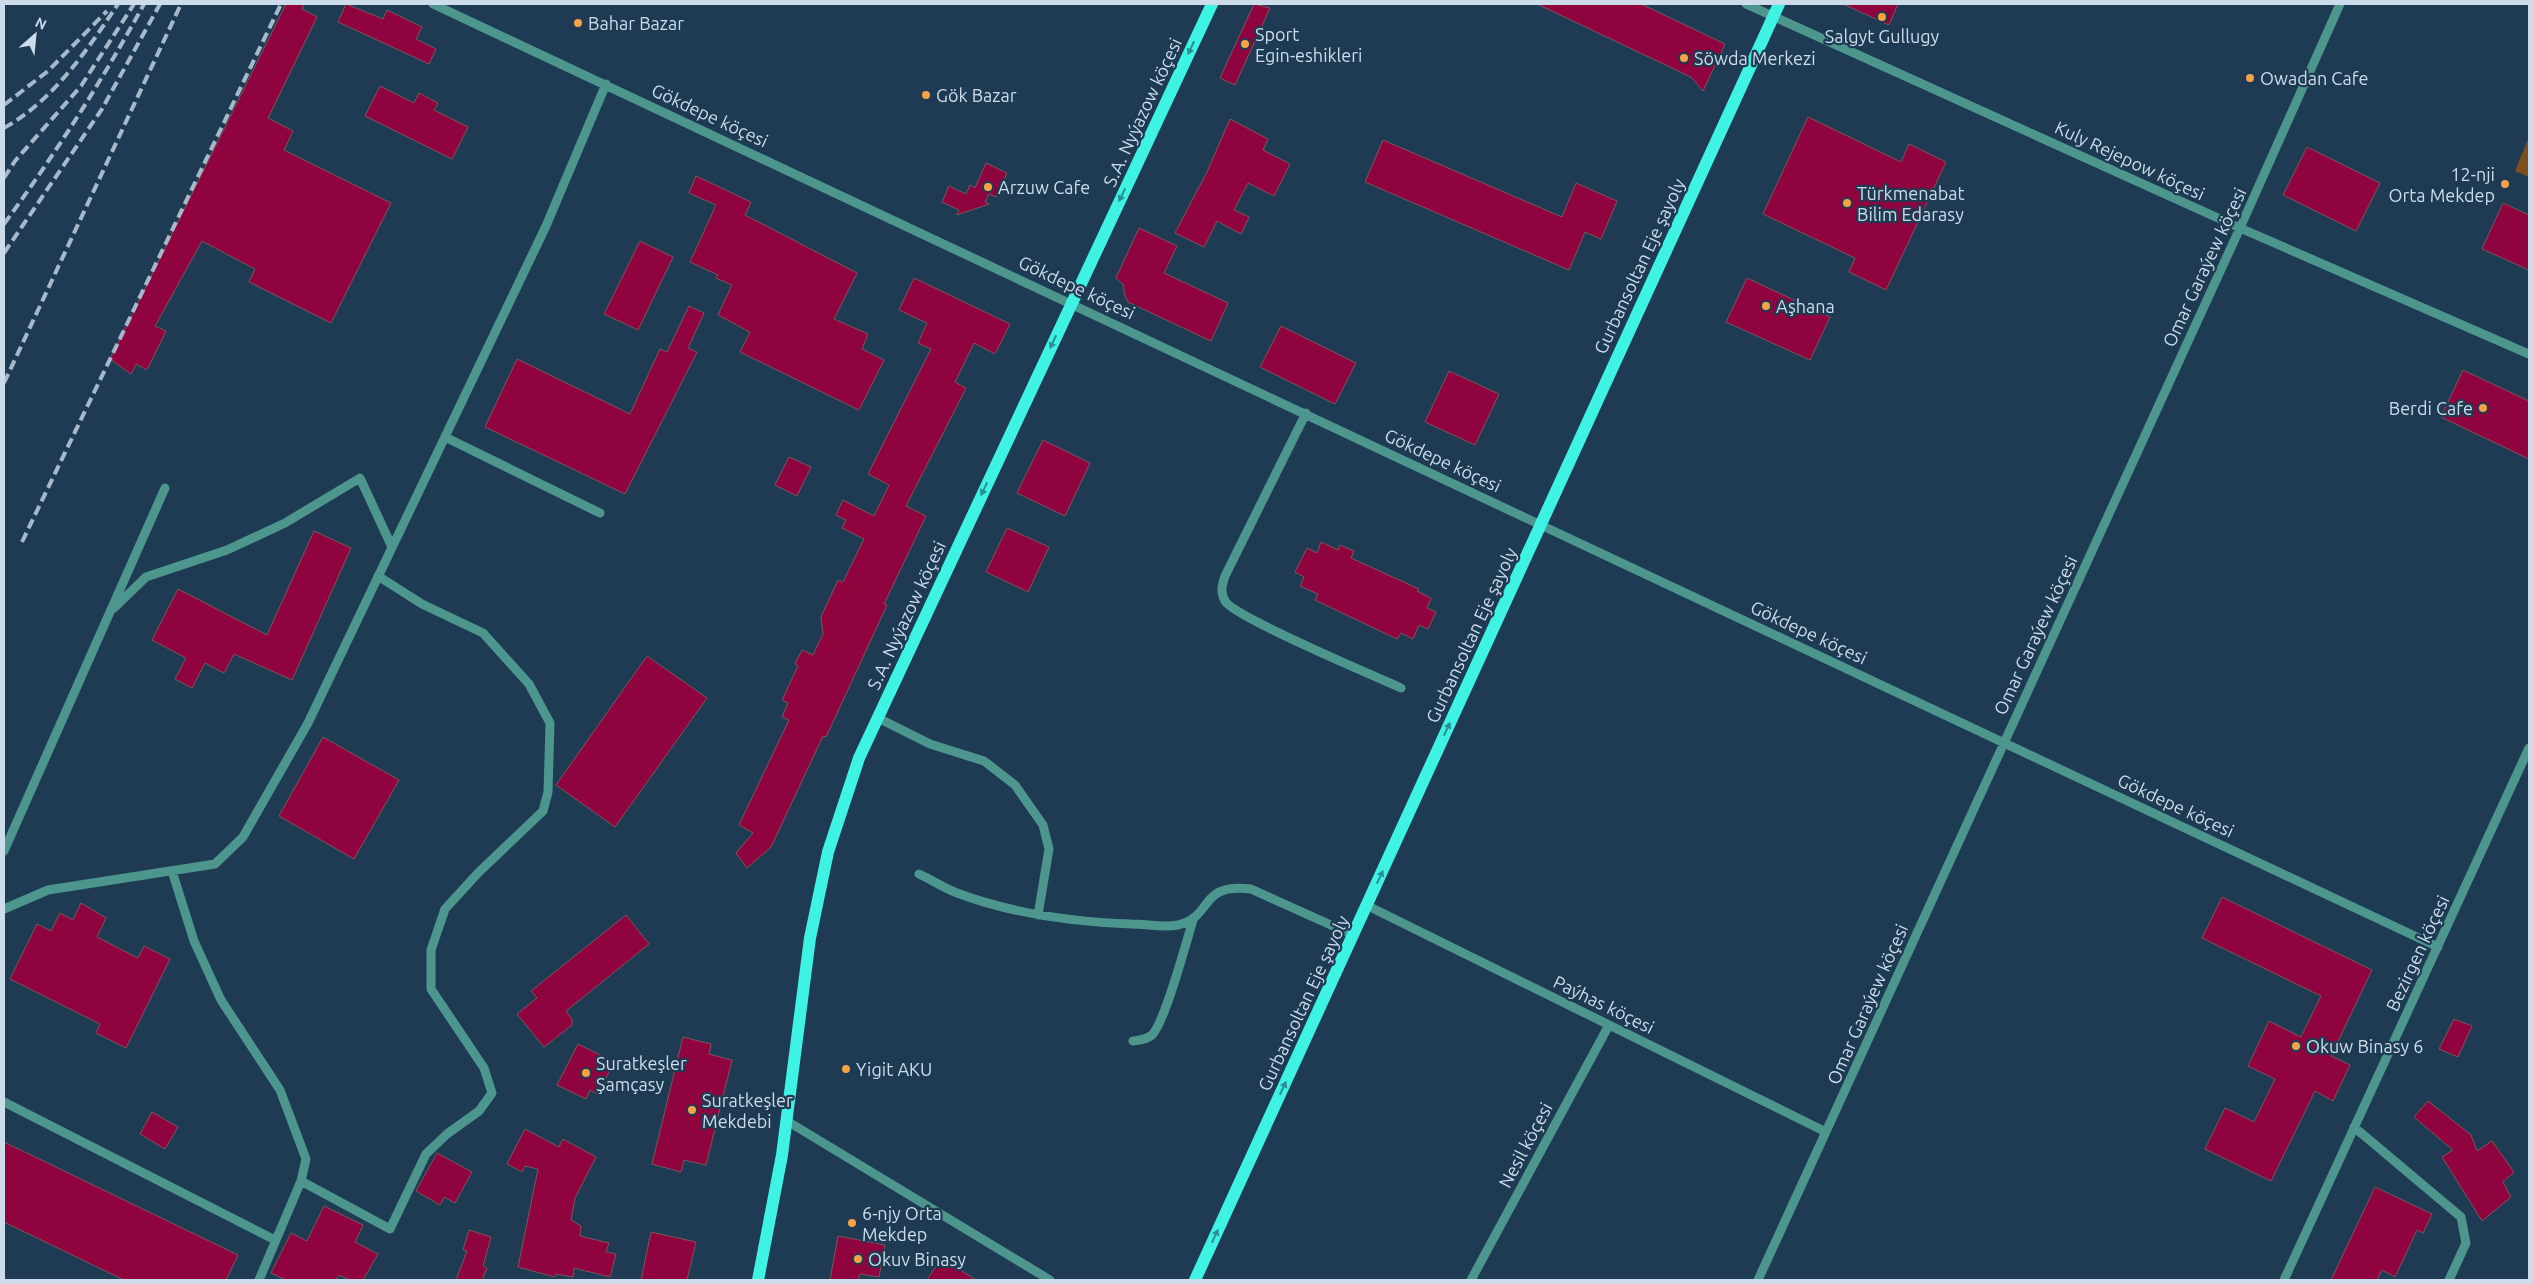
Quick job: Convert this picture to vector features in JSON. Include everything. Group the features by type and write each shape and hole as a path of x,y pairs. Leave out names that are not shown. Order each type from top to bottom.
{"main road":[{"name":"S.A. Nyýazow köçesi","path":"758,1280 787,1121 810,938 828,852 852,776 1071,302 1212,4"},
{"name":"Gurbansoltan Eje şayoly","path":"1195,1280 1779,4"}],"street":[{"name":"Gökdepe köçesi","path":"433,4 1071,302 2438,947"},
{"name":"Kuly Rejepow köçesi","path":"1746,4 2240,228 2529,354"},
{"name":"Omar Garaýew köçesi","path":"1758,1280 2240,228 2340,4"},
{"path":"4,909 48,890 215,864 243,837 308,723 546,226 606,84"},
{"path":"1306,413 1225,576 1221,590 1226,603 1254,621 1401,688"},
{"path":"445,437 600,513"},
{"path":"110,612 146,577 227,550 285,523 360,478 392,547"},
{"path":"4,851 164,488"},
{"path":"301,1181 390,1229 426,1154 447,1134 479,1111 492,1093 484,1068 430,989 431,950 445,909 478,873 544,811 548,792 550,723 529,684 483,633 422,604 378,576"},
{"path":"878,718 930,744 984,762 1015,785 1042,825 1050,849 1038,915"},
{"name":"Bezirgen köçesi","path":"2284,1280 2529,748"},
{"path":"172,871 194,941 221,1000 280,1090 306,1160 301,1181 259,1280"},
{"path":"919,874 957,893 1053,919 1102,923 1176,925 1193,920"},
{"path":"1133,1041 1146,1039 1153,1034 1163,1015 1193,920 1213,895 1221,890 1235,887 1251,889 1353,935"},
{"name":"Paýhas köçesi","path":"1366,905 1826,1132"},
{"name":"Nesil köçesi","path":"1471,1280 1609,1025"},
{"path":"4,1102 275,1240"},
{"path":"787,1121 1050,1280"},
{"path":"2354,1127 2461,1217 2466,1243 2449,1280"}],"shaded area":[{"path":"2529,137 2529,177 2515,171"}],"building":[{"path":"286,4 304,4 302,9 317,17 268,118 293,131 284,150 391,203 331,323 249,282 255,269 202,241 155,326 166,331 147,370 136,364 131,374 110,359"},
{"path":"346,4 383,19 387,10 422,27 416,39 436,49 429,64 338,22"},
{"path":"1254,4 1270,8 1235,85 1220,78"},
{"name":"Söwda Merkezi","path":"1537,4 1641,4 1725,44 1703,91 1691,77"},
{"name":"Salgyt Gullugy","path":"1843,4 1898,4 1889,25"},
{"path":"380,86 414,103 419,93 438,103 434,110 468,127 452,159 365,116"},
{"name":"Türkmenabat Bilim Edarasy","path":"1808,117 1901,162 1909,144 1946,162 1886,290 1849,272 1855,258 1763,214"},
{"path":"1230,119 1268,139 1263,150 1290,164 1274,196 1248,183 1234,210 1249,217 1241,234 1217,221 1204,247 1175,233 1207,172"},
{"path":"1383,140 1562,217 1576,183 1617,201 1601,239 1585,232 1569,270 1365,182"},
{"path":"2307,147 2380,183 2356,231 2283,195"},
{"name":"Arzuw Cafe","path":"986,163 1007,173 996,197 989,194 985,202 989,204 957,215 959,210 942,202 949,186 966,194 970,185 975,188"},
{"path":"696,176 751,202 745,215 857,273 834,319 868,334 862,349 884,360 859,410 740,352 750,332 718,315 732,285 716,278 718,275 690,262 716,205 689,193"},
{"path":"2503,203 2529,215 2529,270 2482,249"},
{"path":"1139,228 1177,246 1164,273 1228,303 1211,341 1128,302 1123,284 1116,278"},
{"path":"640,241 673,257 638,330 604,314"},
{"path":"914,278 1010,324 995,354 974,343 955,382 966,388 906,506 926,516 884,604 887,605 826,737 823,736 771,847 747,868 736,853 753,833 739,825 789,720 782,717 788,703 782,700 798,666 795,664 802,650 813,655 823,634 821,617 838,580 843,582 864,539 842,528 846,520 836,515 843,500 874,516 889,485 868,474 931,349 918,343 927,323 899,310"},
{"path":"1747,278 1830,317 1810,360 1726,322"},
{"path":"689,306 704,313 688,348 697,352 625,494 485,427 517,359 630,414 660,349 667,352"},
{"path":"1281,326 1356,363 1335,404 1260,367"},
{"name":"Berdi Cafe","path":"2463,370 2529,401 2529,459 2441,417"},
{"path":"1449,371 1499,394 1475,445 1425,422"},
{"path":"1043,440 1090,463 1065,516 1017,493"},
{"path":"789,457 811,467 797,496 775,485"},
{"path":"1007,528 1049,547 1028,592 986,572"},
{"path":"314,531 351,548 292,680 234,654 224,673 205,663 192,688 175,679 186,658 152,640 178,589 267,635"},
{"path":"1321,542 1338,550 1340,545 1354,551 1351,558 1419,589 1417,591 1431,598 1427,608 1436,612 1428,629 1419,625 1413,639 1401,633 1397,639 1315,600 1318,594 1300,586 1304,577 1295,572 1307,548 1317,553"},
{"path":"647,656 707,698 615,827 556,785"},
{"path":"323,737 399,780 354,859 279,816"},
{"name":"Okuw Binasy 6","path":"2222,897 2372,970 2331,1056 2350,1065 2333,1101 2315,1091 2271,1181 2205,1149 2225,1108 2254,1122 2275,1079 2248,1066 2269,1021 2301,1037 2321,996 2202,938"},
{"path":"81,903 106,918 97,937 138,958 144,946 170,959 126,1048 96,1033 100,1024 10,979 37,924 51,931 60,913 73,920"},
{"path":"626,915 649,944 566,1011 572,1019 572,1025 544,1047 517,1014 537,998 531,991"},
{"path":"2454,1019 2472,1026 2458,1057 2439,1049"},
{"name":"Suratkeşler Mekdebi","path":"683,1037 711,1044 709,1054 732,1060 706,1165 684,1160 681,1172 652,1164"},
{"name":"Suratkeşler Şamçasy","path":"578,1044 614,1062 598,1094 590,1090 586,1099 557,1085"},
{"path":"2428,1101 2471,1135 2477,1151 2492,1141 2514,1172 2503,1182 2511,1197 2482,1221 2442,1157 2453,1150 2414,1117"},
{"path":"152,1112 178,1127 165,1149 140,1134"},
{"path":"525,1129 559,1147 563,1139 596,1157 575,1198 571,1220 581,1226 580,1236 609,1243 606,1252 616,1254 610,1277 574,1268 573,1277 556,1274 555,1277 518,1267 538,1169 525,1166 522,1172 507,1164"},
{"path":"4,1142 238,1255 226,1280 124,1280 4,1222"},
{"path":"437,1153 472,1172 455,1203 444,1197 440,1205 416,1191"},
{"path":"2375,1187 2432,1214 2423,1233 2417,1230 2395,1277 2382,1270 2377,1280 2331,1280"},
{"path":"324,1206 363,1225 355,1242 378,1254 363,1280 350,1280 339,1275 336,1280 286,1280 271,1273 291,1233 307,1241"},
{"path":"469,1230 491,1237 483,1266 487,1268 482,1280 456,1280 467,1251 463,1250"},
{"path":"651,1232 696,1242 687,1280 641,1280"},
{"name":"Okuv Binasy","path":"838,1236 885,1245 879,1277 860,1274 858,1280 830,1280"},
{"path":"942,1258 976,1280 927,1280"}],"railway":[{"path":"4,128 22,117 54,89 82,56 118,4"},
{"path":"4,178 15,161 81,86 134,4"},
{"path":"4,224 78,116 144,4"},
{"path":"4,253 102,109 160,4"},
{"path":"4,383 181,4"},
{"path":"22,542 281,4"},
{"path":"4,105 48,71 107,11"}],"place":[{"name":"Salgyt Gullugy","path":"1882,17"},
{"name":"Bahar Bazar","path":"578,23"},
{"name":"Sport Egin-eshikleri","path":"1245,44"},
{"name":"Söwda Merkezi","path":"1684,58"},
{"name":"Owadan Cafe","path":"2250,78"},
{"name":"Gök Bazar","path":"926,95"},
{"name":"12-nji Orta Mekdep","path":"2505,184"},
{"name":"Arzuw Cafe","path":"988,187"},
{"name":"Türkmenabat Bilim Edarasy","path":"1847,203"},
{"name":"Aşhana","path":"1766,306"},
{"name":"Berdi Cafe","path":"2483,408"},
{"name":"Okuw Binasy 6","path":"2296,1046"},
{"name":"Yigit AKU","path":"846,1069"},
{"name":"Suratkeşler Şamçasy","path":"586,1073"},
{"name":"Suratkeşler Mekdebi","path":"692,1110"},
{"name":"6-njy Orta Mekdep","path":"852,1223"},
{"name":"Okuv Binasy","path":"858,1259"}]}
